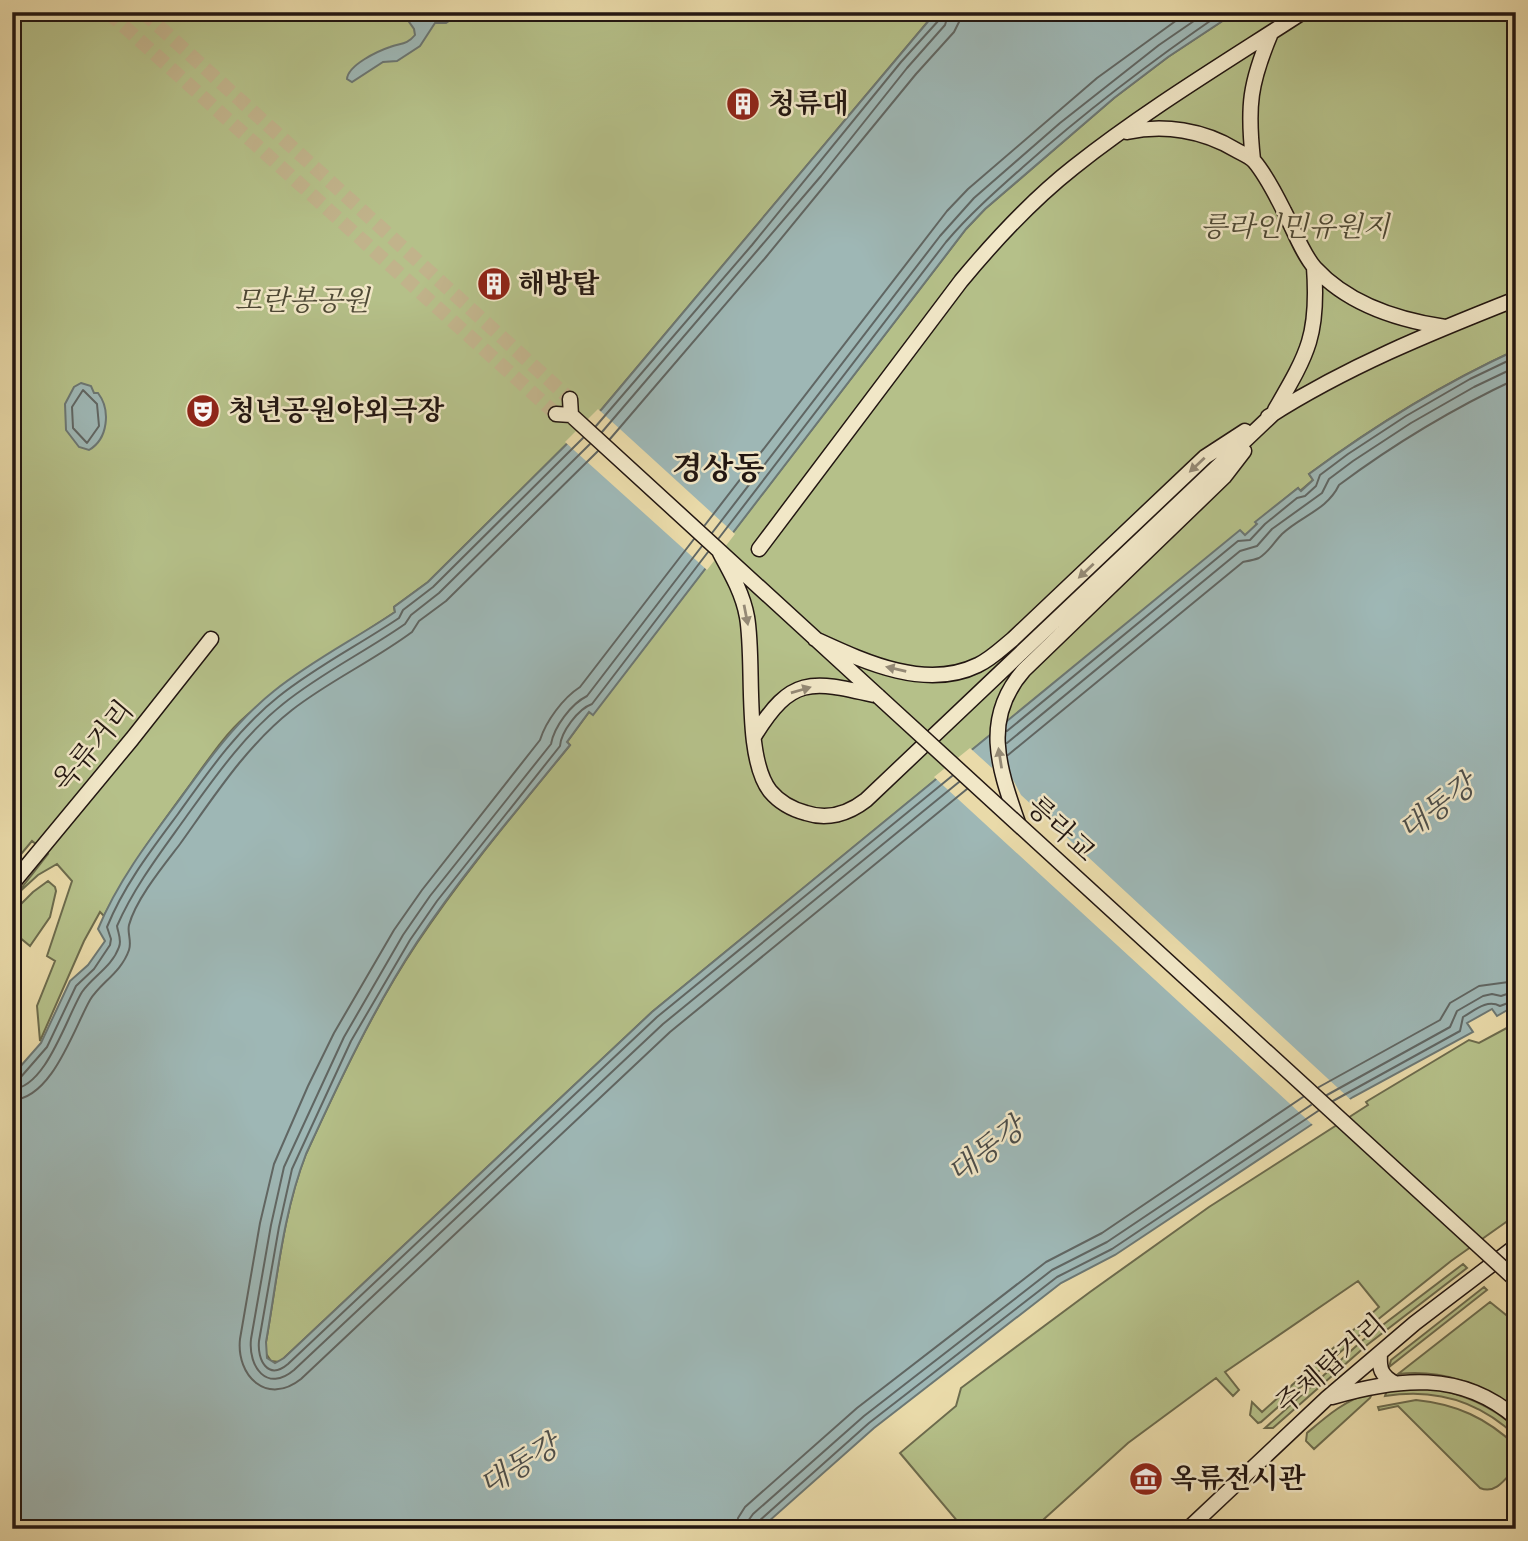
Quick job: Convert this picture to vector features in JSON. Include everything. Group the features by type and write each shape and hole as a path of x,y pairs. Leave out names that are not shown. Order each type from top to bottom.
{"main road":[{"path":"759,549 990,246 1072,168 1303,12"},
{"path":"1253,160 1249,102 1270,33"},
{"path":"1119,134 1143,128 1188,131 1228,145 1253,160 1274,191 1314,267 1337,287 1368,306 1416,323 1446,327"},
{"path":"1018,823 999,760 998,732 1003,702 1024,670 1224,477 1274,413 1301,366 1310,343 1316,311 1314,267"},
{"path":"815,639 867,663 908,672 927,675 960,672 969,668 994,655 1013,639 1205,457 1311,389 1359,365 1516,299"},
{"name":"릉라교","path":"570,399 563,415 1018,823 1516,1280"},
{"path":"720,553 745,606 749,629 754,735 764,781 781,803 796,811 813,816 846,813 866,800 1274,413"},
{"name":"옥류거리","path":"12,884 211,639"},
{"path":"754,735 781,698 798,689 832,687 878,696"},
{"name":"주체탑거리","path":"1188,1529 1327,1398 1415,1323 1516,1246"},
{"path":"1380,1354 1380,1367 1384,1376 1394,1383"},
{"path":"1327,1398 1394,1383 1453,1385 1490,1399 1516,1418"}],"green space":[{"name":"모란봉공원","path":"12,12 936,12 602,409 428,582 394,607 395,612 282,688 231,731 145,848 104,916 100,912 84,941 40,1041 37,1006 55,961 47,956 72,881 57,864 38,875 16,895 48,854 32,841 12,865"},
{"name":"릉라인민유원지","path":"1236,12 1516,12 1516,350 1409,407 1309,474 1313,480 1300,491 1298,488 1256,522 1245,536 1240,531 652,1012 284,1358 279,1362 271,1361 265,1352 277,1271 286,1223 306,1154 371,1020 435,917 491,842 570,745 567,742 589,712 593,714 966,229 985,209 1114,98 1168,57"},
{"path":"48,881 56,891 50,917 30,946 19,937 12,945 12,913"},
{"path":"1516,1023 1516,1215 1451,1261 1371,1325 1261,1422 1258,1423 1250,1415 1252,1402 1262,1412 1379,1307 1358,1281 1225,1372 1239,1390 1233,1396 1216,1378 1128,1443 1033,1529 964,1529 900,1453 956,1406 961,1388 1209,1207 1368,1105 1366,1102 1369,1100 1469,1040 1479,1043"},
{"path":"1463,1264 1467,1268 1367,1345 1273,1428 1265,1428 1363,1340"},
{"path":"1484,1287 1487,1290 1389,1367 1391,1360"},
{"path":"1490,1302 1516,1323 1516,1410 1489,1392 1460,1380 1429,1374 1398,1374"},
{"path":"1431,1387 1487,1407 1516,1428 1516,1436 1487,1414 1455,1400 1421,1394 1385,1396 1387,1390"},
{"path":"1373,1392 1370,1398 1314,1449 1306,1441 1307,1433 1330,1414 1354,1399"},
{"path":"1416,1400 1458,1409 1494,1428 1516,1446 1516,1467 1496,1487 1486,1490 1480,1488 1398,1406 1379,1410 1378,1407"}],"water":[{"path":"402,12 449,12 452,19 446,23 435,23 420,46 397,61 383,62 352,82 347,79 352,69 364,59 406,42 415,35"},
{"name":"대동강","path":"936,12 1236,12 1168,57 1114,98 985,209 966,229 593,715 589,712 567,742 570,745 435,916 401,967 371,1020 306,1154 298,1176 282,1247 266,1342 267,1358 275,1363 284,1358 652,1012 1240,530 1245,535 1257,524 1255,522 1298,488 1301,491 1313,480 1309,474 1409,407 1516,350 1516,1005 1497,1016 1492,1009 1467,1023 1473,1032 1353,1097 1115,1255 1061,1283 874,1428 760,1529 12,1529 12,1076 41,1043 70,981 88,965 105,941 98,929 123,879 199,773 246,716 303,670 395,612 394,607 428,582 602,409"},
{"path":"81,383 91,386 94,393 98,393 106,416 104,432 89,450 79,447 66,430 65,404 74,387"}],"pier":[{"path":"598,409 735,534 707,570 565,442"},
{"path":"1006,718 1007,761 1021,795 1352,1101 1314,1126 934,777 970,748 992,768 991,731"}],"tunnel":[{"path":"108,12 556,414"},
{"path":"143,12 570,399"}],"place":[{"name":"청류대","path":"743,104"},
{"name":"해방탑","path":"494,284"},
{"name":"청년공원야외극장","path":"203,411"},
{"name":"옥류전시관","path":"1146,1479"}],"district":[{"name":"경상동","path":"718,468"}]}
